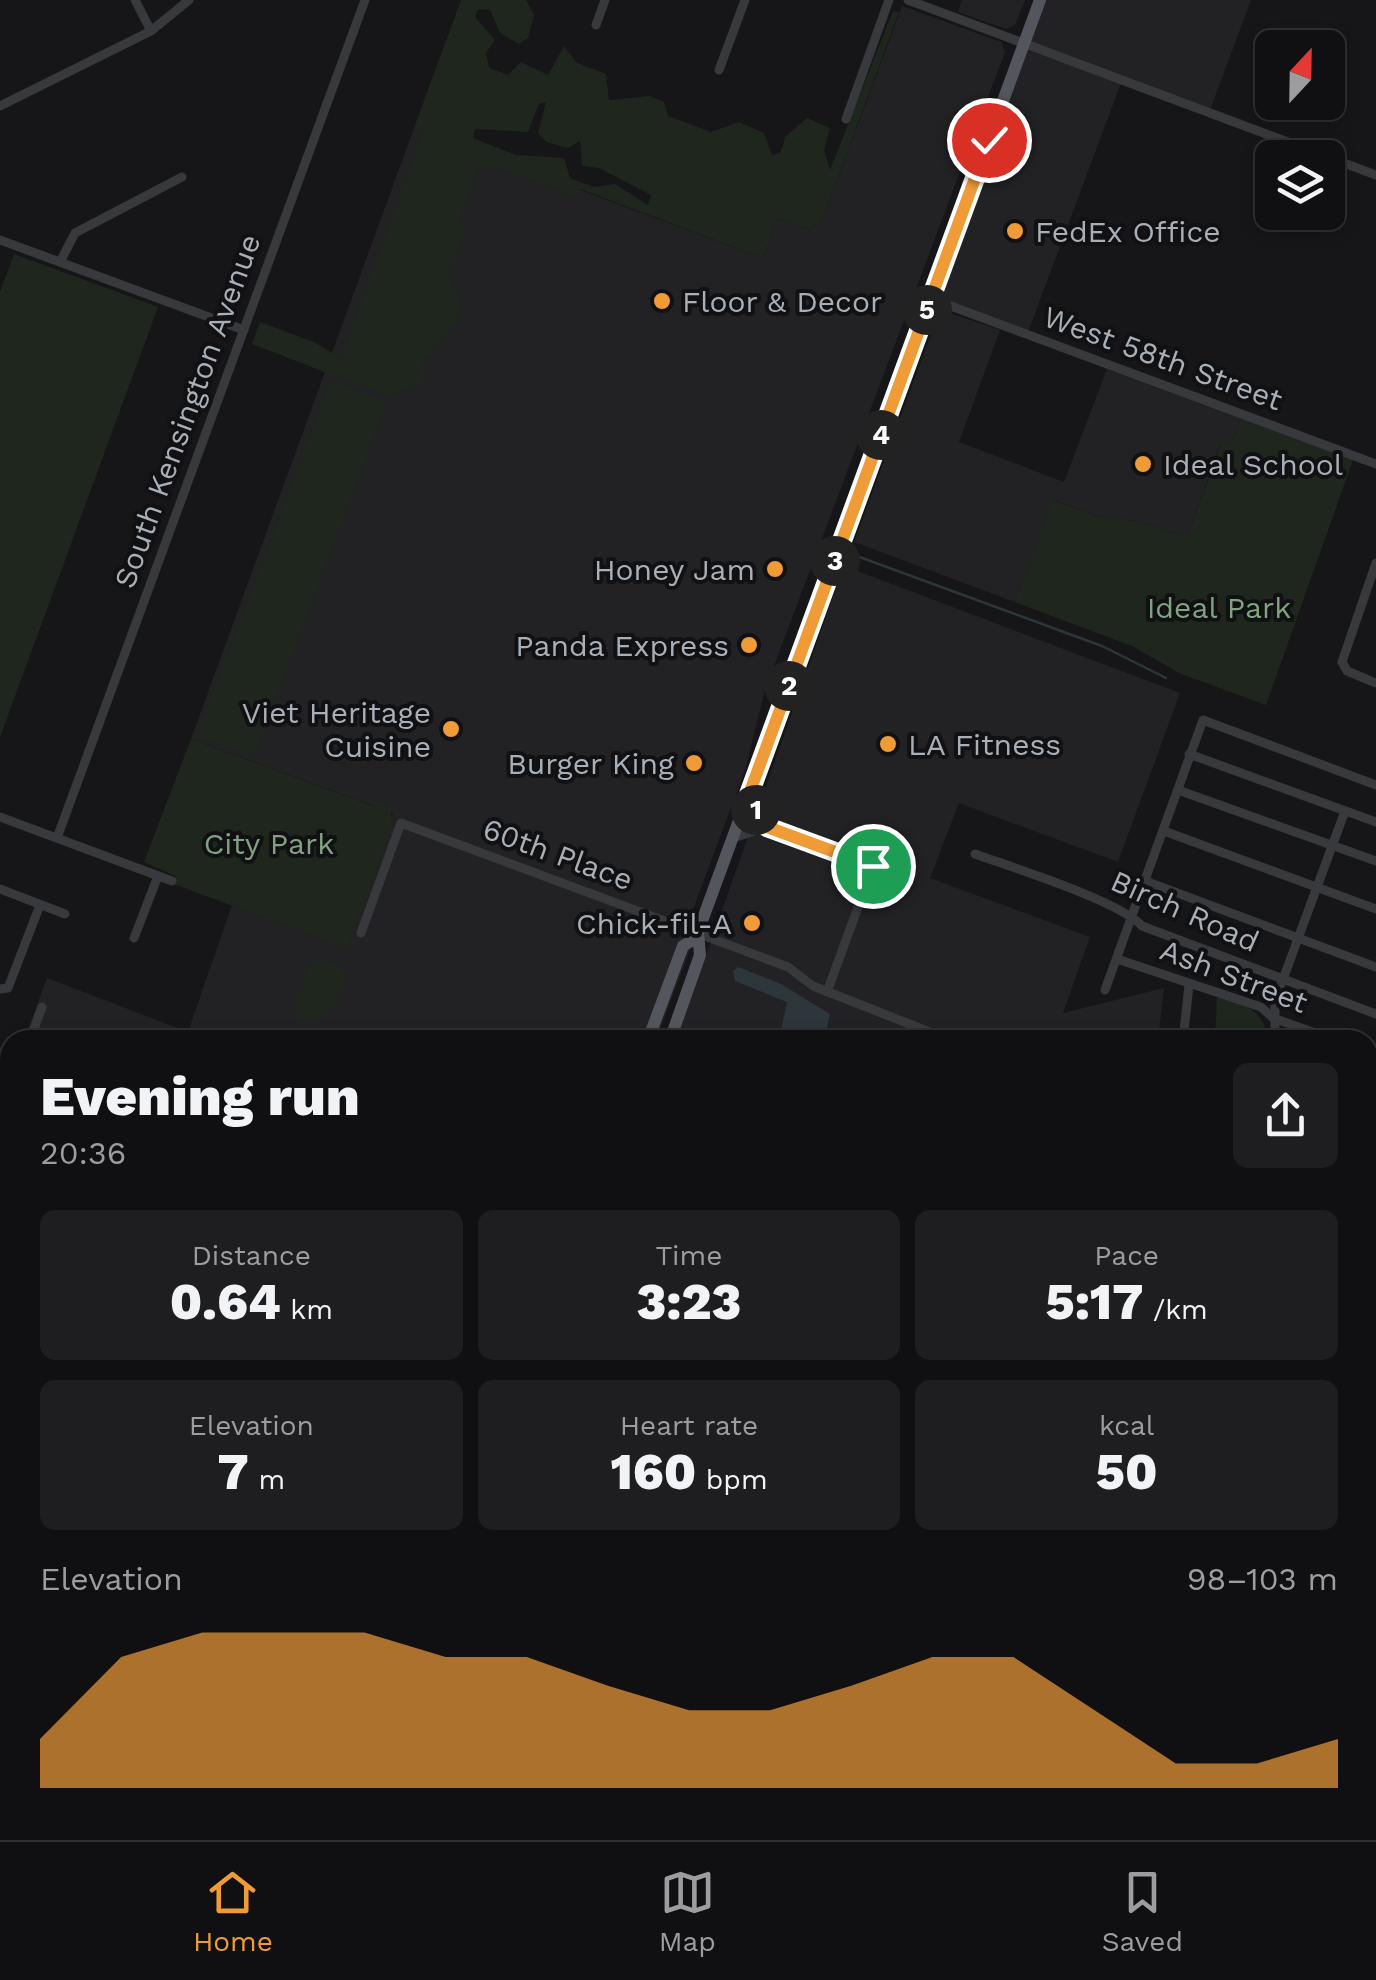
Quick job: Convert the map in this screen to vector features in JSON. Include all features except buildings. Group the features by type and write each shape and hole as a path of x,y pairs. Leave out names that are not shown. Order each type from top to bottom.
{"main road":[{"path":"674,1030 700,956 697,936 1040,0"},
{"path":"652,1030 683,946 697,936"}],"street":[{"path":"135,0 151,30"},
{"path":"0,106 151,30 189,0"},
{"name":"South Kensington Avenue","path":"57,838 364,0"},
{"path":"596,25 605,0"},
{"path":"719,70 745,0"},
{"path":"846,119 889,0"},
{"path":"908,0 1376,175"},
{"path":"60,262 75,232 182,177"},
{"path":"0,240 244,330"},
{"name":"West 58th Street","path":"932,299 1376,464"},
{"path":"1376,563 1342,656 1343,668 1376,682"},
{"path":"1105,990 1203,720 1376,785"},
{"path":"1189,754 1376,822"},
{"path":"1178,790 1376,862"},
{"path":"748,797 767,827 873,866 826,992"},
{"path":"1274,1030 1272,1018 1282,979 1345,811"},
{"path":"0,817 172,881"},
{"name":"60th Place","path":"361,932 401,823 788,967 826,992 924,1030"},
{"path":"733,838 767,827"},
{"path":"1164,831 1376,908"},
{"name":"Birch Road","path":"975,854 1132,916 1142,926 1376,1014"},
{"path":"134,938 158,876"},
{"path":"1146,881 1376,967"},
{"path":"0,889 66,914"},
{"path":"4,988 40,905"},
{"name":"Ash Street","path":"1116,959 1261,1007 1272,1018 1306,1030"},
{"path":"1184,1030 1189,985"},
{"path":"34,1030 42,1007"}],"shaded area":[{"path":"962,0 1025,0 1015,25 1006,29 958,12"},
{"path":"1044,0 1251,0 1210,110 1028,42"},
{"path":"902,6 1001,42 1005,52 765,690 745,770 694,907 688,915 678,917 696,934 660,1030 189,1030 232,905 347,947 393,813 191,739 414,128 763,258 778,218 810,230 813,224 820,226"},
{"path":"1027,50 1121,83 1028,332 937,297"},
{"path":"940,310 1000,330 959,442 1064,482 1107,369 1241,419 1232,441 1220,446 1187,537 1136,521 1099,517 1054,500 1015,602 854,542"},
{"path":"844,566 1180,693 1118,862 959,803 930,878 1090,937 1063,1013 1164,988 1159,1030 680,1030"},
{"path":"738,967 781,984 830,1014 826,1030 781,1030 787,1002 735,981 733,971"},
{"path":"47,978 183,1030 28,1030"}],"green space":[{"path":"461,0 526,0 534,15 528,38 519,44 500,33 490,10 478,9 475,17 495,40 486,53 489,68 508,75 521,62 548,75 564,46 577,63 606,74 609,100 650,96 664,102 668,116 711,132 739,122 764,133 772,155 780,153 786,136 807,118 830,128 824,150 830,170 893,11 899,12 820,226 813,224 810,230 778,218 763,258 580,189 576,197 494,167 478,169 459,219 465,233 449,274 461,301 460,313 432,356 426,354 420,368 426,371 420,383 389,397 252,344 260,322 314,342 341,358 423,132 414,128","holes":["546,102 538,133 546,142 568,148 580,141 582,166 599,168 651,195 648,205 615,184 594,187 570,178 564,158 516,155 473,138 475,129 528,132 539,104"]},
{"path":"14,254 158,307 0,737 0,292"},
{"path":"330,380 387,402 254,757 197,736"},
{"name":"Ideal Park","path":"1241,419 1353,460 1266,705 1181,674 1132,646 1015,602 1053,500 1099,517 1136,521 1187,537 1221,445 1232,441"},
{"name":"City Park","path":"191,739 376,807 379,801 391,806 392,826 347,948 173,884 175,876 144,862"},
{"path":"320,958 339,966 343,975 340,995 317,1018 298,1019 294,1004 311,962"},
{"path":"1217,995 1244,1005 1257,1015 1266,1030 1215,1030"}],"waterway":[{"path":"854,555 1102,646 1166,678"}],"place":[{"name":"FedEx Office","path":"1015,231"},
{"name":"Floor & Decor","path":"662,301"},
{"name":"Ideal School","path":"1143,464"},
{"name":"Honey Jam","path":"775,569"},
{"name":"Panda Express","path":"749,645"},
{"name":"Viet Heritage Cuisine","path":"451,729"},
{"name":"LA Fitness","path":"888,744"},
{"name":"Burger King","path":"694,763"},
{"name":"Chick-fil-A","path":"752,923"}],"route":[{"path":"873,866 767,827 748,797 989,140"}]}
